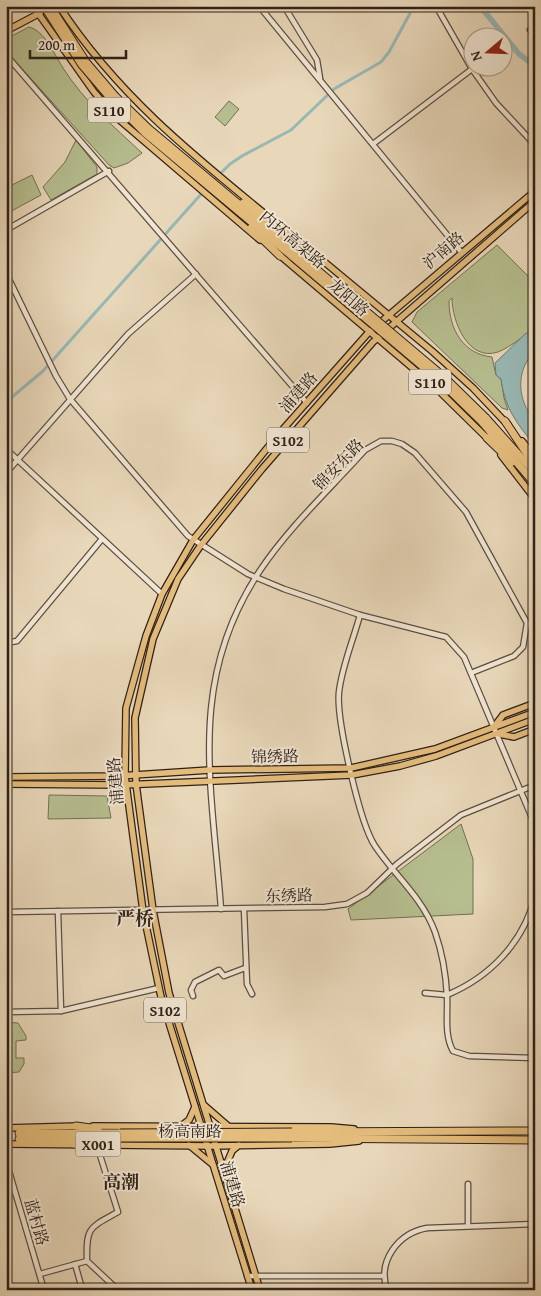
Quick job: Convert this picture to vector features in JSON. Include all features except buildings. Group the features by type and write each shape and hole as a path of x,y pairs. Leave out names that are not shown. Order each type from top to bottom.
{"highway":[{"name":"内环高架路","path":"52,6 86,62 113,98 173,149 216,189 444,377 535,473"},
{"name":"内环高架路","path":"39,8 82,65 145,133 194,174 205,179"},
{"path":"216,189 244,203 295,238"},
{"path":"216,189 280,256"},
{"name":"内环高架路","path":"484,420 535,484"},
{"path":"505,422 535,466"},
{"path":"487,438 507,457 535,491"},
{"path":"76,1126 121,1135"},
{"name":"杨高南路","path":"19,1136 373,1135 535,1131"},
{"path":"74,1144 121,1135"},
{"name":"杨高南路","path":"373,1135 535,1140"}],"main road":[{"path":"6,27 39,8 52,6"},
{"name":"S110","path":"59,6 85,45 125,92 151,117 216,189"},
{"path":"6,31 39,8"},
{"name":"S110","path":"39,8 58,44 107,108 134,134 205,179"},
{"name":"沪南路","path":"369,332 535,191"},
{"name":"沪南路","path":"377,338 535,201"},
{"name":"龙阳路","path":"295,238 396,321 467,383 505,422 535,457"},
{"name":"龙阳路","path":"280,256 446,396 487,438 535,499"},
{"name":"浦建路","path":"252,1290 159,988 143,911 125,776 126,708 146,636 162,594 193,540 369,332"},
{"name":"浦建路","path":"260,1290 205,1106 168,993 153,910 136,784 135,718 153,639 178,579 201,545 262,469 377,338"},
{"path":"494,727 503,715 535,702"},
{"name":"锦绣路","path":"6,777 125,776 210,770 352,771 435,749 535,712"},
{"name":"锦绣路","path":"6,784 136,784 352,771 400,766 436,756 535,719"},
{"path":"497,734 514,736 535,729"},
{"path":"205,1106 228,1126"},
{"path":"180,1126 189,1120 196,1107"},
{"name":"杨高南路","path":"6,1128 76,1126 331,1127 373,1135"},
{"name":"杨高南路","path":"6,1144 330,1144 373,1135"},
{"path":"224,1170 232,1151 240,1144"},
{"path":"189,1145 214,1166"}],"street":[{"path":"259,6 462,253"},
{"path":"284,6 316,60 320,79"},
{"path":"436,6 464,56"},
{"path":"6,55 109,171 307,403"},
{"path":"373,144 464,76"},
{"path":"478,78 496,103 535,145"},
{"path":"6,230 109,171"},
{"path":"6,274 52,368 70,399 175,522 193,540 256,578 360,616 446,637 464,657 535,825"},
{"path":"6,473 134,328 196,274"},
{"name":"锦安东路","path":"220,909 210,770 209,717 215,673 231,622 256,578 282,543 365,450 381,441 402,444 415,453 466,512 527,623 523,647 514,656 471,673"},
{"path":"6,449 162,594"},
{"path":"6,643 17,641 102,539"},
{"path":"360,616 342,674 339,694 340,715 366,828 374,844 392,869 408,885 425,908 436,934 447,995 448,1043 453,1051 468,1056 535,1058"},
{"name":"东绣路","path":"6,912 244,909 325,907 347,904 367,892 444,826 461,815 535,785"},
{"path":"425,993 447,995 462,989 504,957 532,916 535,896"},
{"path":"244,909 247,984 252,994"},
{"path":"58,911 60,1011"},
{"path":"193,996 191,990 195,982 219,970 224,976 246,968"},
{"path":"6,1012 60,1011 159,988"},
{"path":"98,1149 118,1212 104,1220 87,1235 87,1261 118,1290"},
{"name":"蓝村路","path":"6,1161 44,1290"},
{"path":"468,1184 468,1226"},
{"path":"387,1290 384,1276 392,1250 406,1235 428,1228 535,1224"},
{"path":"40,1274 87,1261"},
{"path":"75,1264 82,1285 87,1290"},
{"path":"248,1276 384,1276"}],"green space":[{"path":"29,27 40,33 49,44 63,68 80,91 142,153 128,163 114,168 109,165 6,51 6,39"},
{"path":"229,101 239,109 225,126 215,117"},
{"path":"76,140 97,167 97,174 51,200 43,187 65,162"},
{"path":"32,175 41,195 6,214 6,188"},
{"path":"497,245 535,283 535,330 498,352 487,353 478,351 464,337 455,318 452,298 449,301 452,321 460,338 473,351 492,357 496,375 501,379 508,410 502,408 412,322 417,312"},
{"path":"49,795 107,796 111,818 48,819"},
{"path":"461,824 473,859 473,914 351,920 348,909"},
{"path":"6,1022 18,1023 26,1036 26,1040 16,1041 16,1058 24,1058 24,1064 19,1072 6,1073"}],"water":[{"path":"535,330 535,352 524,367 521,376 521,386 525,404 535,420 535,446 512,415 505,399 501,379 496,375 495,363 525,334"}],"waterway":[{"path":"212,182 230,164 242,156 291,130 334,89 381,62 389,52 414,6"},
{"path":"480,6 519,54 535,66"},
{"path":"6,402 43,371 203,192"}],"tunnel":[{"path":"6,1133 19,1133"},
{"path":"6,1139 19,1139"}],"district":[{"name":"严桥","path":"135,918"},
{"name":"高潮","path":"121,1181"}]}
